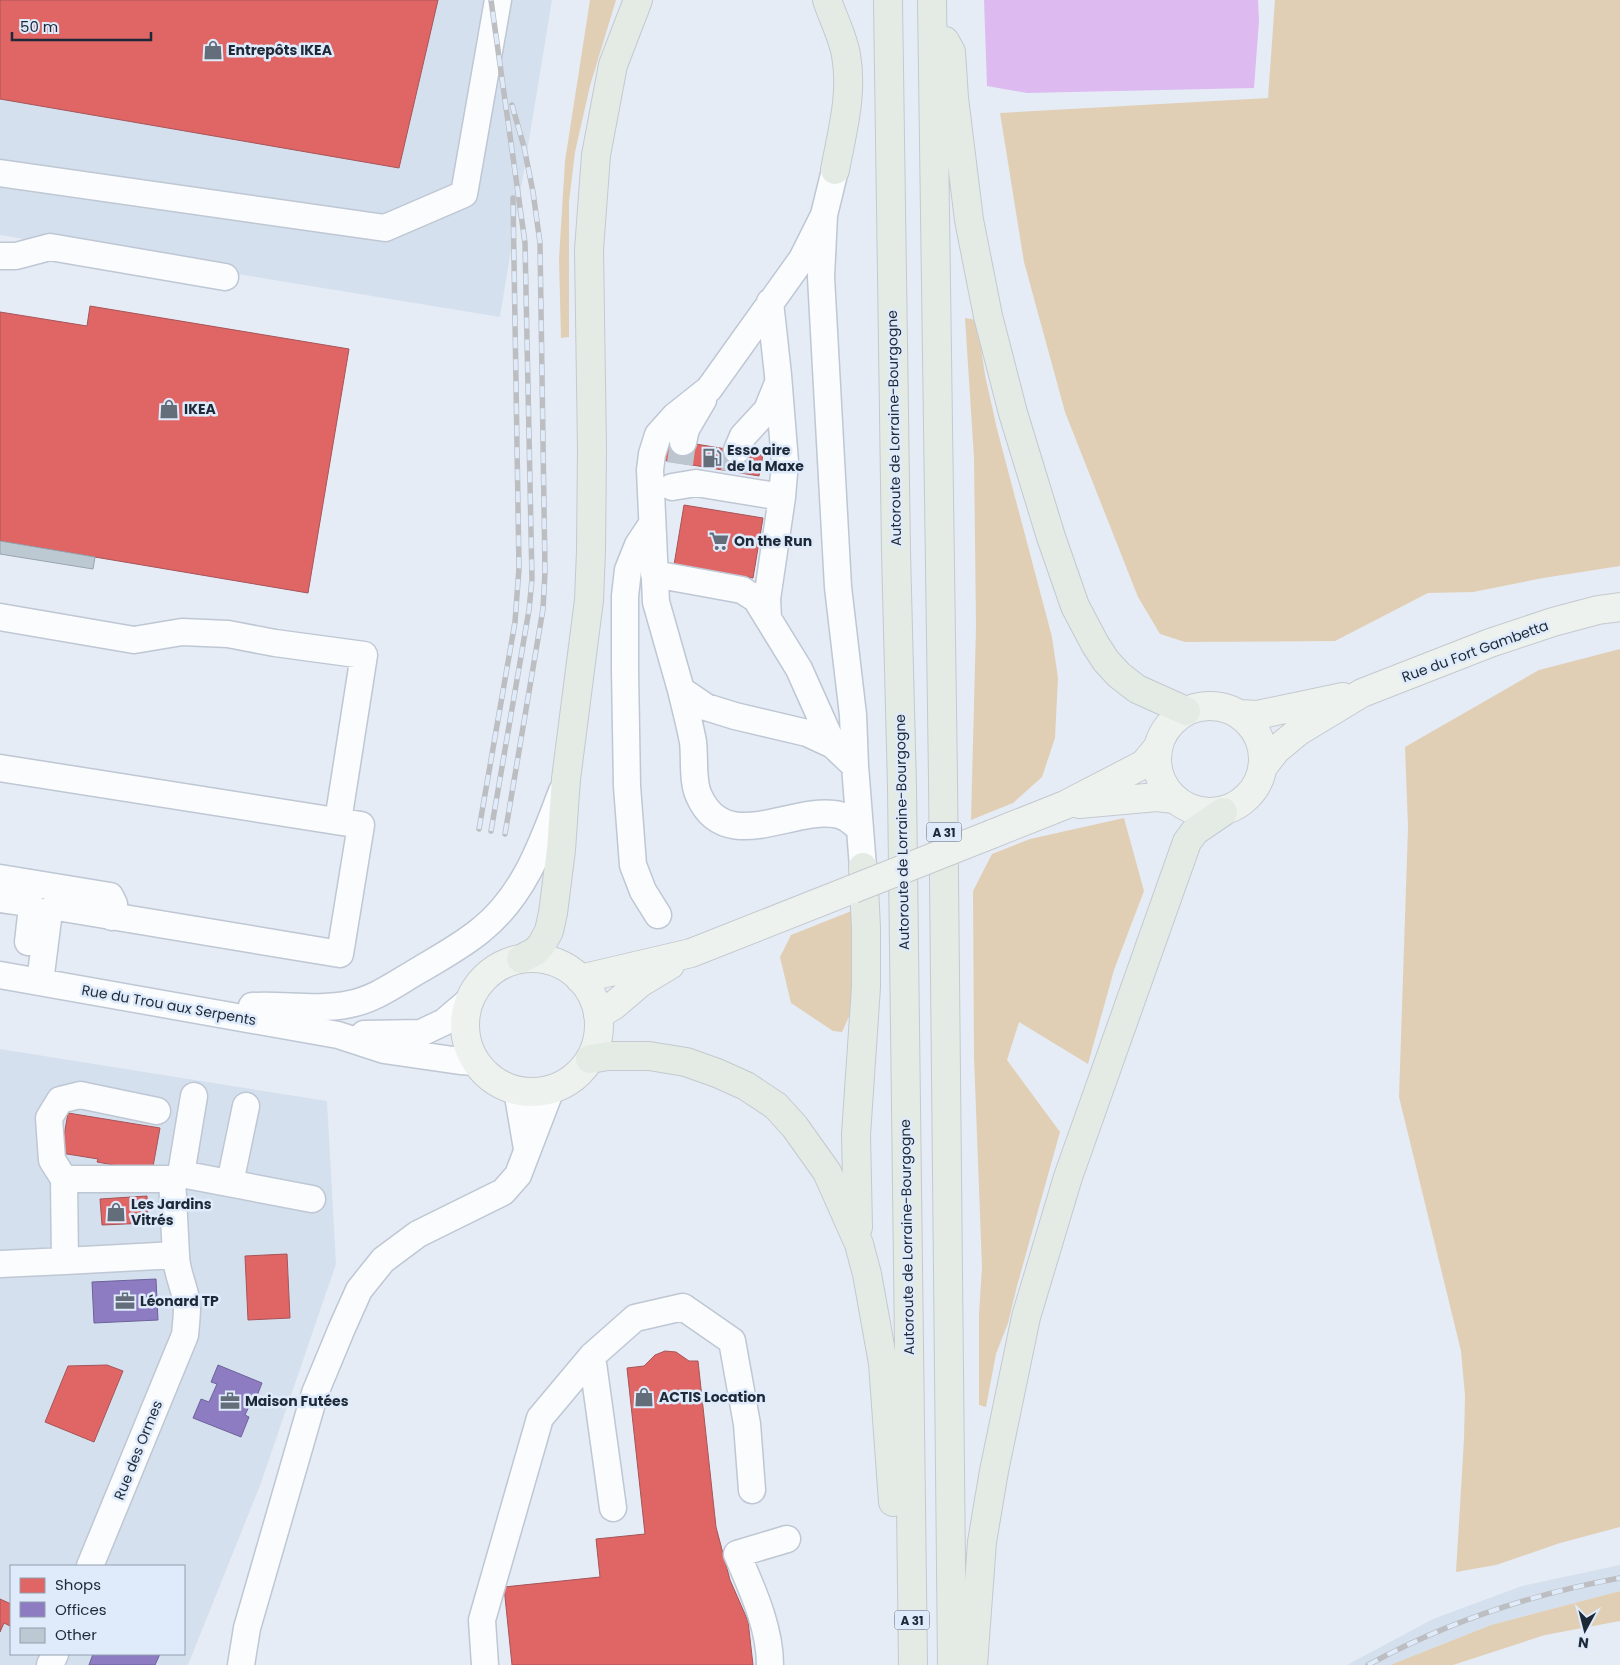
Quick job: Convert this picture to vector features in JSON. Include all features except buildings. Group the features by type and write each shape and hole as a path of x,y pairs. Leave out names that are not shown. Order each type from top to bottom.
{"highway":[{"path":"522,959 542,944 549,931 561,850 566,779 589,600 592,449 589,250 596,155 613,65 638,0"},
{"path":"827,0 846,54 849,82 846,111 835,170"},
{"name":"Autoroute de Lorraine-Bourgogne","path":"888,0 896,552 902,788 913,1665"},
{"path":"933,11 951,52 954,98 969,220 988,316 1013,413 1051,537 1075,606 1098,649 1106,661 1119,674 1137,688 1186,711"},
{"name":"A 31","path":"933,11 952,1665"},
{"path":"973,1665 984,1534 994,1470 1026,1317 1068,1177 1187,842 1200,826 1223,812"},
{"path":"858,878 866,928 866,987 856,1135 859,1244"},
{"path":"590,1059 608,1056 649,1056 686,1062 746,1086 776,1106 795,1127 827,1172 859,1244 867,1274 883,1363 895,1524 911,1576"}],"main road":[{"name":"Rue du Fort Gambetta","path":"1240,714 1258,714 1362,693 1490,643 1553,622 1598,610 1620,607"},
{"name":"Rue du Fort Gambetta","path":"1264,767 1276,750 1300,731 1362,693"},
{"path":"1204,706 1222,707 1240,714 1251,724 1259,737 1264,752 1264,767 1259,782 1250,796 1238,806 1223,812 1205,813 1188,808 1174,799 1162,784 1157,766 1158,747 1163,733 1173,720 1186,711 1204,706"},
{"path":"598,1015 613,1006 640,984 690,953 858,878 992,834 1066,805 1144,764 1158,747"},
{"path":"1066,805 1157,797 1174,799"},
{"path":"580,979 690,953"},
{"path":"522,959 543,959 563,966 580,979 592,996 598,1015 598,1038 590,1059 580,1072 566,1083 534,1092 517,1090 501,1084 487,1075 476,1062 469,1047 466,1032 466,1016 470,1000 478,985 490,973 505,964 522,959"}],"street":[{"path":"0,173 385,228 464,194 498,0"},
{"path":"835,170 824,215 821,277 838,588 853,714 860,829 858,878"},
{"path":"658,915 643,891 633,865 627,786 625,690 625,596 628,570 638,545 678,464 686,429 709,389 802,259 824,215"},
{"path":"0,256 16,256 50,247 225,277"},
{"path":"768,618 767,599 782,497 785,462 770,302"},
{"path":"734,471 743,436 766,410 778,383"},
{"path":"709,389 675,416 658,435 652,454 650,470 656,602 681,690 693,743 698,795 707,810 721,822 740,827 760,826 811,814 835,814 847,818 860,829"},
{"path":"678,464 696,483 734,471 782,497"},
{"path":"654,574 742,590 756,599 799,669 833,746"},
{"path":"0,617 134,640 182,632 219,634 364,655 338,821"},
{"path":"681,690 706,706 735,716 808,733 833,746 855,766"},
{"path":"0,768 361,825 340,954 57,908 50,911 21,979"},
{"path":"196,1010 266,1005 319,1008 352,1004 379,994 466,942 495,918 508,903 527,873 543,841 566,779"},
{"path":"0,878 110,896 114,904 112,917"},
{"path":"0,899 29,904 32,907 21,979"},
{"name":"Rue du Trou aux Serpents","path":"21,979 338,1035 384,1050 476,1062"},
{"name":"Rue du Trou aux Serpents","path":"338,1035 421,1033 444,1022 470,1000"},
{"path":"241,1665 248,1628 315,1393 359,1290 383,1260 418,1234 503,1192 518,1175 550,1089"},
{"path":"517,1090 528,1150"},
{"path":"65,1261 64,1180 52,1160 48,1118 60,1100 80,1095 157,1111"},
{"name":"Rue des Ormes","path":"90,1565 185,1335 187,1306 184,1289 176,1267 176,1176 194,1096"},
{"path":"230,1183 246,1106"},
{"path":"64,1180 176,1176 230,1183 312,1199"},
{"path":"0,1264 176,1255"},
{"path":"485,1665 482,1620 540,1418 592,1356 635,1318 683,1307 732,1341 747,1424 752,1490"},
{"path":"258,1665 271,1601 332,1390 338,1339"},
{"path":"592,1356 613,1508"},
{"path":"770,1665 770,1648 758,1605 736,1554 786,1539"}],"shaded area":[{"path":"0,0 552,0 500,317 0,235"},
{"path":"590,0 616,0 590,86 575,152 569,202 569,337 561,338 559,259 565,161"},
{"path":"984,0 1258,0 1259,21 1254,88 1027,93 987,86"},
{"path":"1275,0 1620,0 1620,566 1543,578 1473,592 1428,593 1335,641 1185,642 1160,634 1138,597 1065,412 1024,262 1000,113 1268,98"},
{"path":"965,318 977,320 985,375 997,429 1052,637 1058,678 1055,738 1042,777 1013,803 971,820 976,626 974,458"},
{"path":"1620,649 1620,1527 1560,1543 1496,1565 1456,1572 1465,1396 1461,1351 1399,1097 1408,827 1405,747 1539,670"},
{"path":"1124,818 1144,891 1114,970 1088,1064 1019,1022 1007,1060 1060,1132 1008,1323 996,1354 986,1407 979,1405 979,1314 982,1267 974,1057 973,891 992,854 1030,839"},
{"path":"854,910 855,1003 842,1032 833,1031 791,1003 780,957 791,935"},
{"path":"0,1049 327,1101 336,1264 261,1483 188,1665 0,1665"},
{"path":"1620,1565 1620,1591 1491,1625 1390,1665 1347,1665 1433,1619 1522,1586"},
{"path":"1620,1591 1620,1621 1545,1635 1453,1665 1390,1665 1491,1625"}],"tunnel":[{"path":"680,464 683,442"},
{"path":"734,472 737,450"}],"railway":[{"path":"491,0 525,243 532,579 529,610 491,831"},
{"path":"505,834 543,609 545,572 540,243 524,147 512,105"},
{"path":"479,829 515,622 519,568 513,198"},
{"path":"1368,1665 1428,1636 1491,1611 1555,1592 1620,1578"}],"place":[{"name":"Entrepôts IKEA","path":"213,50"},
{"name":"IKEA","path":"169,409"},
{"name":"Esso aire de la Maxe","path":"712,458"},
{"name":"On the Run","path":"719,541"},
{"name":"Les Jardins Vitrés","path":"116,1212"},
{"name":"Léonard TP","path":"125,1301"},
{"name":"ACTIS Location","path":"644,1397"},
{"name":"Maison Futées","path":"230,1401"}]}
